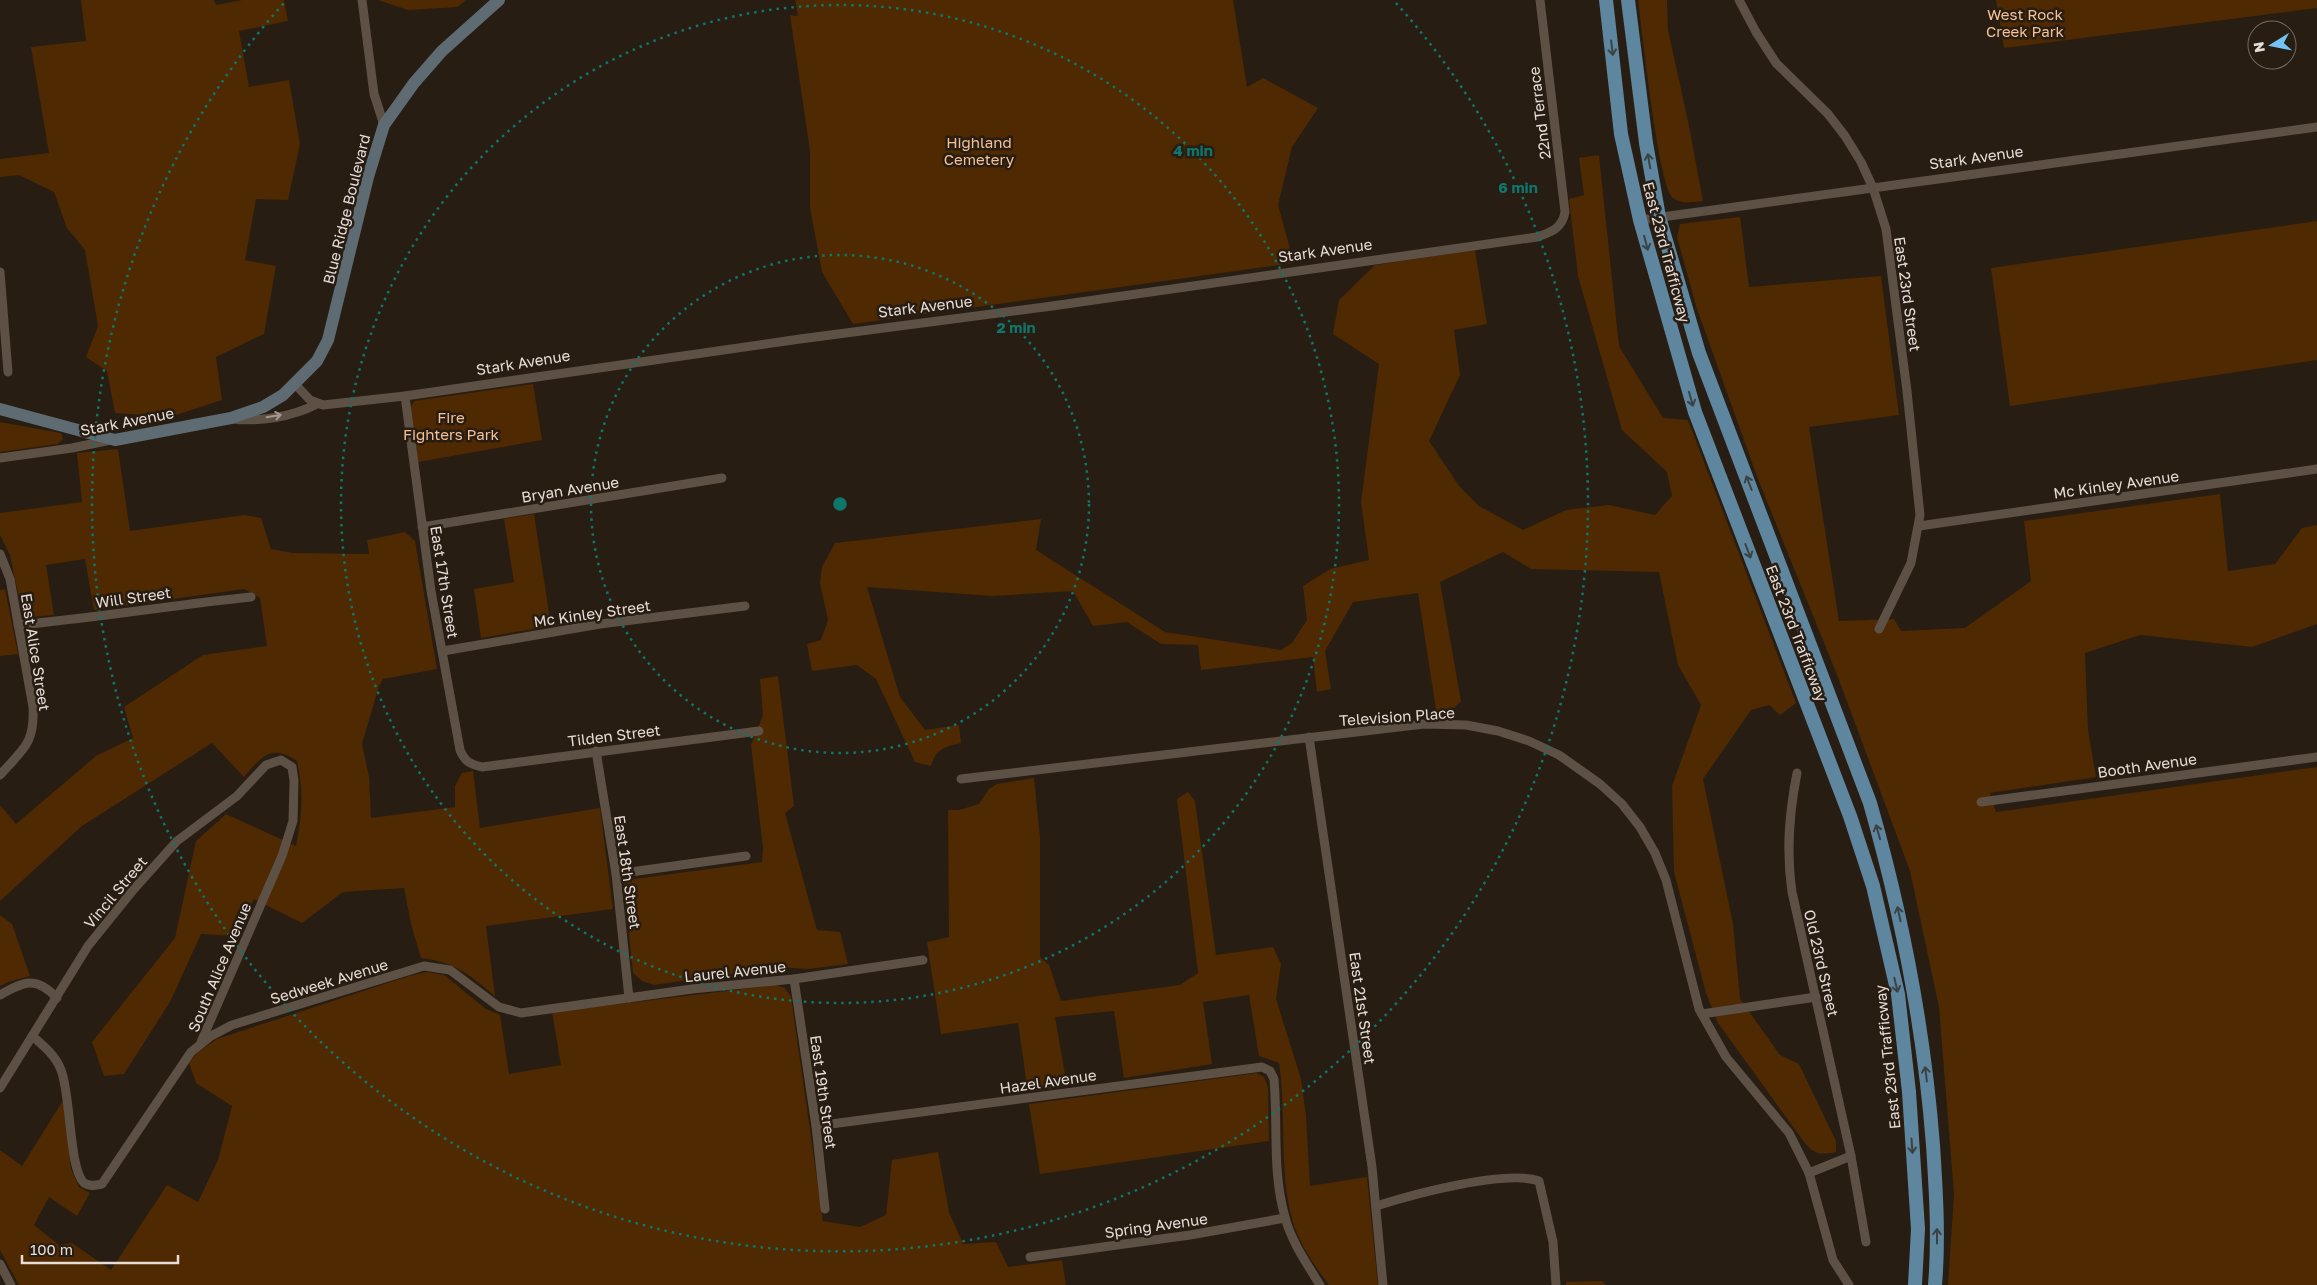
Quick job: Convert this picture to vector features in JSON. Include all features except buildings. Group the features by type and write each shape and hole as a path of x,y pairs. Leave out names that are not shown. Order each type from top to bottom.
{"main road":[{"name":"Blue Ridge Boulevard","path":"231,418 263,407 284,395 317,361 333,327 368,177 384,125 414,83 442,51 499,0"},
{"name":"East 23rd Trafficway","path":"1606,0 1622,134 1640,220 1695,412 1847,806 1869,871 1898,994 1909,1092 1918,1229 1915,1285"},
{"name":"East 23rd Trafficway","path":"1628,0 1646,143 1660,217 1700,353 1870,802 1892,879 1919,1015 1930,1114 1937,1201 1936,1285"},
{"path":"0,409 114,440"},
{"name":"Stark Avenue","path":"114,440 231,418"}],"street":[{"path":"362,0 374,94 384,125"},
{"name":"22nd Terrace","path":"1537,238 1555,231 1563,221 1565,212 1540,0"},
{"name":"East 23rd Street","path":"1739,0 1756,32 1776,63 1828,114 1845,136 1861,162 1873,188 1886,229 1907,391 1919,526 1911,563 1879,630"},
{"name":"Stark Avenue","path":"1640,220 2317,127"},
{"name":"Stark Avenue","path":"231,418 249,421 302,411 317,404 405,396 800,339 1052,306 1537,238"},
{"path":"0,274 8,372"},
{"path":"295,384 317,404"},
{"name":"East 17th Street","path":"405,396 422,528 460,750 464,758 474,765"},
{"name":"Stark Avenue","path":"0,458 114,440"},
{"name":"Mc Kinley Avenue","path":"1919,526 2317,469"},
{"name":"Bryan Avenue","path":"422,528 722,478"},
{"name":"East Alice Street","path":"0,554 10,579 33,707 34,726 29,743 0,775"},
{"name":"Will Street","path":"18,625 83,619 251,596"},
{"name":"Mc Kinley Street","path":"442,651 600,624 745,606"},
{"name":"Television Place","path":"961,779 1309,736 1424,724 1466,725 1498,731 1529,741 1559,755 1580,768 1622,804 1640,827 1655,853 1666,880 1702,1014 1726,1056 1789,1133 1809,1173 1833,1260 1848,1285"},
{"name":"Tilden Street","path":"474,765 482,767 758,731"},
{"name":"East 21st Street","path":"1309,736 1370,1148 1383,1285"},
{"name":"East 18th Street","path":"596,751 616,874 629,998"},
{"name":"Booth Avenue","path":"1980,802 2317,756"},
{"name":"Vincil Street","path":"0,1088 88,946 134,889 178,841 237,796 266,765 281,760 292,766"},
{"name":"South Alice Avenue","path":"32,1036 47,1048 61,1070 71,1118 76,1169 84,1182 92,1186 102,1184 191,1052 200,1045 282,856 294,821 292,766"},
{"name":"Old 23rd Street","path":"1797,773 1788,827 1789,871 1851,1156"},
{"path":"616,874 746,856"},
{"name":"Laurel Avenue","path":"629,998 692,989 794,979 923,960"},
{"name":"Sedweek Avenue","path":"200,1045 211,1036 232,1025 424,966 450,970 499,1007 521,1013 629,998"},
{"name":"East 19th Street","path":"794,979 816,1126 825,1209"},
{"path":"0,995 17,985 32,982 45,985 57,998"},
{"path":"1702,1014 1816,997"},
{"name":"Hazel Avenue","path":"816,1126 1262,1067 1270,1071 1274,1083 1278,1186 1285,1218"},
{"path":"1809,1173 1851,1156 1866,1242"},
{"path":"1376,1206 1411,1195 1453,1186 1497,1180 1531,1178 1538,1181 1553,1242 1556,1285"},
{"path":"1285,1218 1300,1252 1320,1285"},
{"name":"Spring Avenue","path":"1030,1257 1190,1235 1285,1218"},
{"path":"0,1264 11,1285"}],"green space":[{"path":"81,0 214,0 216,5 242,0 284,0 288,21 239,31 249,87 289,80 300,144 288,200 256,199 245,260 276,266 264,334 216,357 222,400 170,417 115,413 107,371 86,357 98,326 85,250 67,228 54,192 19,175 0,177 0,159 49,153 31,47 86,41"},
{"path":"378,0 466,0 457,7 408,10"},
{"name":"Highland Cemetery","path":"795,0 1233,0 1247,87 1263,78 1318,108 1292,147 1278,205 1294,263 853,324 822,272 810,208 810,151 790,15 798,16"},
{"path":"1638,0 1667,0 1668,30 1703,201 1680,202 1673,198 1667,187 1656,137"},
{"name":"West Rock Creek Park","path":"1996,0 2317,0 2317,8 2004,48"},
{"path":"1599,155 1619,346 1663,418 1688,420 1796,703 1780,715 1769,705 1751,710 1703,779 1733,924 1740,999 1780,1055 1799,1064 1836,1141 1836,1152 1818,1153 1804,1142 1718,1023 1706,993 1674,872 1672,786 1701,705 1678,665 1659,572 1531,569 1503,552 1440,582 1461,701 1448,714 1437,716 1418,593 1353,602 1325,651 1331,689 1317,692 1313,657 1201,670 1198,645 1161,644 1127,622 1093,626 1073,591 992,596 867,587 900,697 925,730 959,725 961,743 938,752 931,766 915,762 876,679 857,665 812,671 807,644 821,640 828,620 820,583 822,567 835,543 1041,519 1036,550 1165,632 1281,650 1292,643 1307,620 1303,586 1330,569 1369,560 1361,502 1379,364 1333,334 1339,300 1375,265 1475,250 1487,324 1454,330 1460,375 1429,441 1459,486 1479,506 1523,530 1566,510 1609,505 1655,515 1672,496 1667,472 1622,430 1578,276 1569,199 1584,195 1579,158"},
{"path":"1740,217 1749,287 1881,276 1899,415 1809,427 1839,621 1894,619 1901,631 1965,628 2031,581 2024,521 2220,494 2228,571 2275,564 2302,528 2317,525 2317,624 2252,647 2140,635 2085,653 2088,730 2096,777 1990,793 1996,812 2317,767 2317,1285 1948,1285 1954,1194 1939,1007 1910,871 1839,680 1758,479 1697,309 1677,237 1680,224"},
{"path":"2317,221 2317,360 2010,406 1991,268"},
{"name":"Fire Fighters Park","path":"533,384 542,440 418,462 411,407 414,401"},
{"path":"0,422 61,433 63,439 57,444 0,452"},
{"path":"118,449 130,531 244,515 261,518 271,549 293,553 369,554 367,540 405,532 415,541 437,669 383,679 379,686 362,744 369,777 371,818 455,807 455,786 462,773 473,771 480,828 600,808 613,909 486,926 495,996 478,982 453,966 421,958 411,924 404,888 343,892 302,923 254,899 237,936 201,934 170,1002 124,1074 104,1076 92,1042 175,938 196,841 226,814 296,846 301,804 301,783 297,761 280,753 273,753 262,758 244,777 212,743 82,826 0,901 0,805 16,824 96,756 133,738 124,707 203,655 267,646 260,598 244,589 94,610 85,559 46,565 54,615 33,617 25,614 20,603 10,555 0,535 0,513 82,502 77,453"},
{"path":"534,514 551,626 481,638 474,589 514,582 504,519"},
{"path":"5,589 18,654 0,656 0,590"},
{"path":"778,676 794,806 785,813 817,930 840,932 848,964 808,969 779,967 654,985 642,981 633,973 624,883 634,879 762,862 763,848 751,745 763,715 760,679"},
{"path":"1034,778 1040,837 1040,957 1049,965 1061,1001 1180,985 1198,973 1177,799 1188,792 1195,801 1216,955 1273,947 1281,964 1276,999 1301,1079 1306,1116 1310,1186 1367,1177 1378,1285 1329,1285 1313,1263 1300,1239 1288,1202 1279,1063 1259,1056 1249,995 1203,1002 1212,1064 1124,1078 1114,1011 1055,1017 1067,1086 1028,1092 1018,1023 941,1034 927,942 949,937 948,810 959,810 979,804 989,789 997,784"},
{"path":"0,915 12,924 30,976 0,986"},
{"path":"427,972 444,975 486,1009 500,1015 509,1074 561,1065 552,1012 776,985 785,988 791,997 823,1221 860,1227 886,1215 892,1160 938,1152 949,1212 963,1244 996,1242 1008,1267 1062,1260 1066,1285 19,1285 0,1250 0,1150 22,1166 64,1099 71,1169 79,1187 90,1193 77,1216 49,1197 34,1225 59,1245 72,1243 111,1270 167,1185 198,1202 218,1160 232,1106 196,1083 189,1063 198,1052 217,1039 409,976"},
{"path":"1257,1073 1264,1077 1268,1087 1269,1141 1040,1174 1029,1104"},
{"path":"1602,1281 1606,1285 1566,1285 1566,1282"}]}
